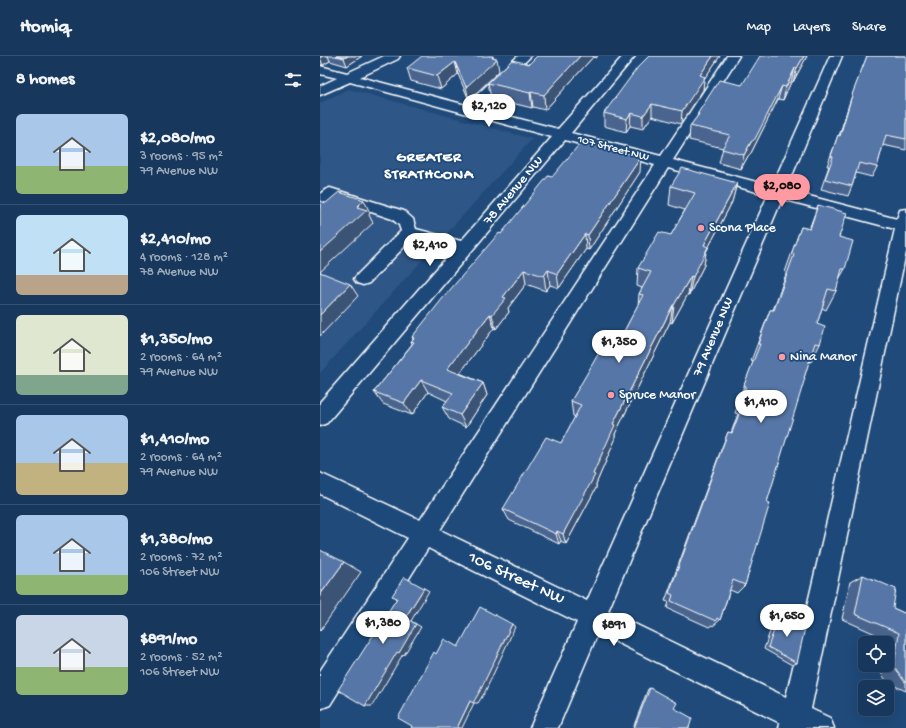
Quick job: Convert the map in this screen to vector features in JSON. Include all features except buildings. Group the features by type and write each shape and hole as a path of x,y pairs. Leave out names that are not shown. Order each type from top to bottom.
{"street":[{"path":"320,91 394,56"},
{"path":"468,110 525,56"},
{"name":"78 Avenue NW","path":"320,417 629,56"},
{"path":"320,695 733,56"},
{"name":"79 Avenue NW","path":"544,728 836,56"},
{"name":"107 Street NW","path":"320,70 777,193 905,223"},
{"path":"320,202 330,193 398,215 407,223 409,232"},
{"path":"794,722 905,223"},
{"path":"409,232 465,248"},
{"path":"363,279 409,232"},
{"name":"106 Street NW","path":"320,483 593,616 794,722 820,728"}],"shaded area":[{"path":"349,89 532,139 320,373 320,103"}],"place":[{"name":"Scona Place","path":"701,228"},
{"name":"Nina Manor","path":"782,357"},
{"name":"Spruce Manor","path":"611,395"}],"district":[{"name":"GREATER STRATHCONA","path":"429,166"}]}
